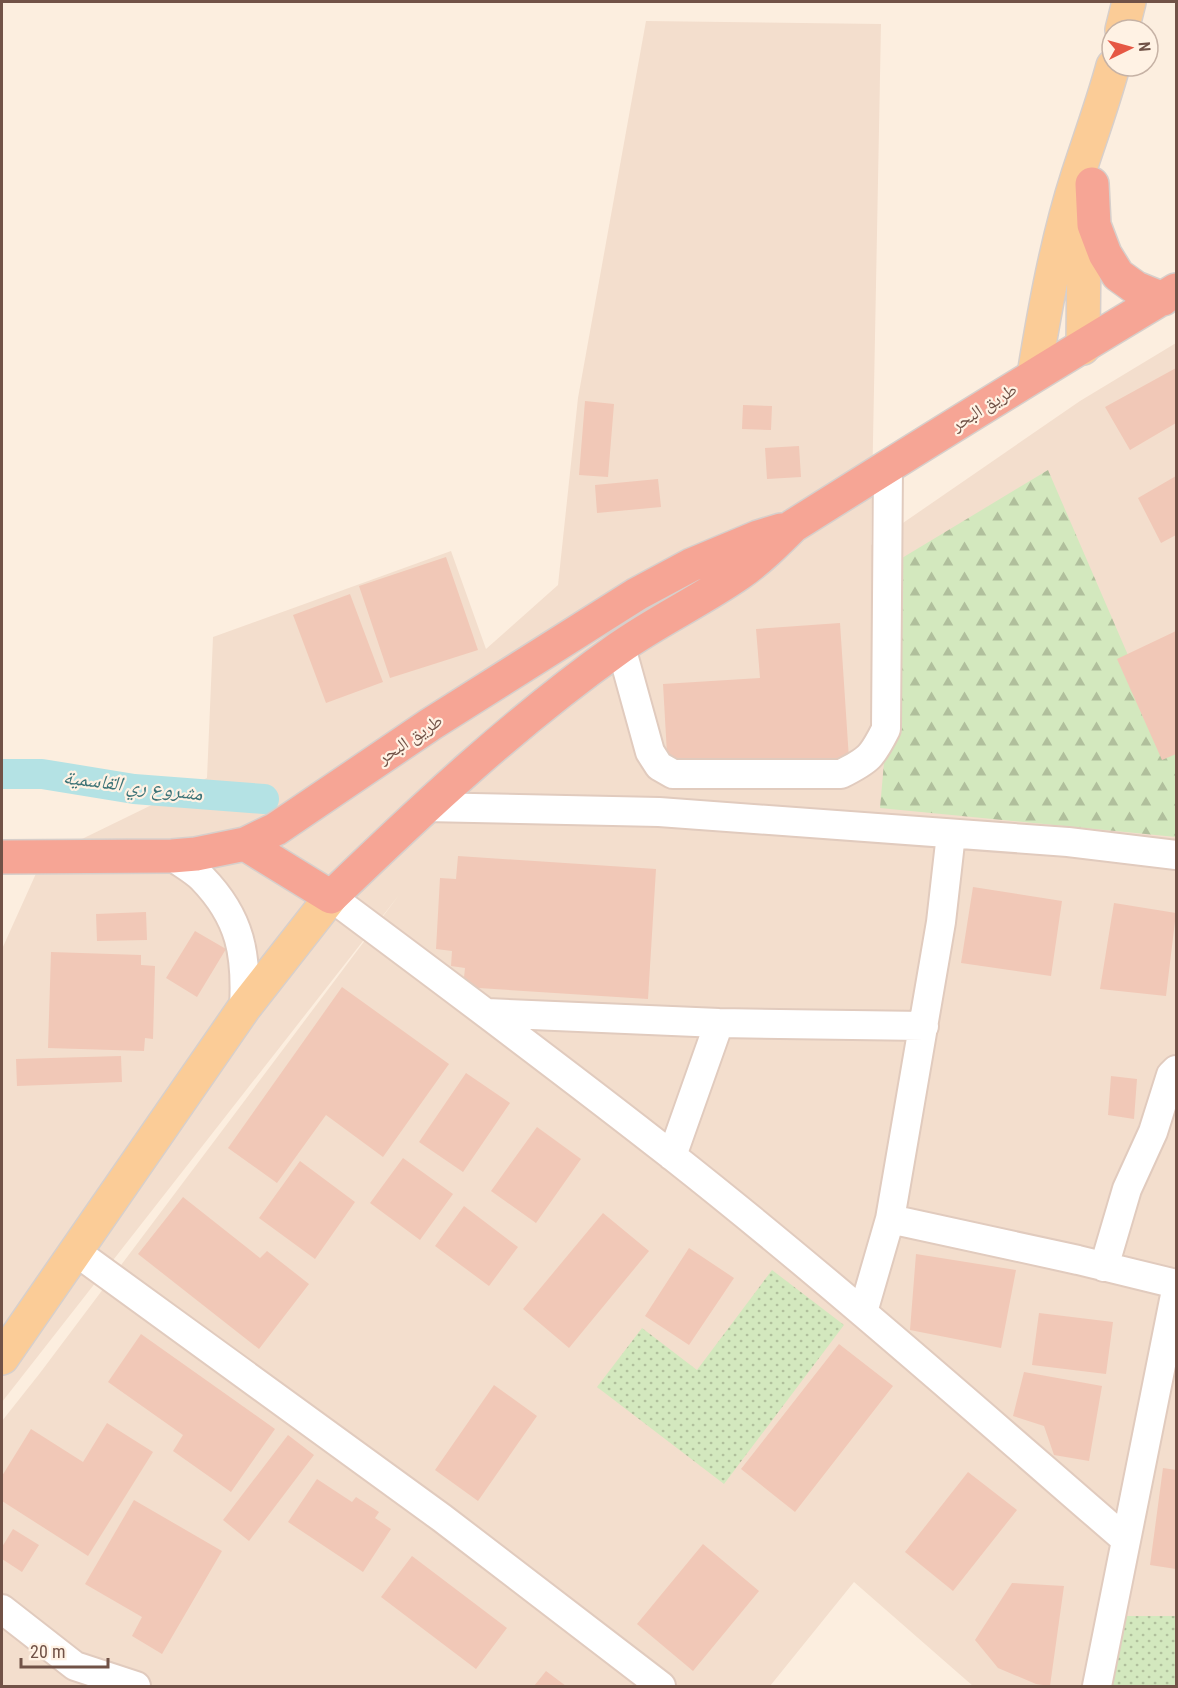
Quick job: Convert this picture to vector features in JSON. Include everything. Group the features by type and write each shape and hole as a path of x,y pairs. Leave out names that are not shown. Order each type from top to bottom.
{"highway":[{"path":"1092,184 1094,225 1105,254 1118,275 1136,288 1170,294"},
{"name":"طريق البحر","path":"331,897 425,807 527,717 621,647 739,574 793,526 1034,375 1083,348 1170,294"},
{"name":"طريق البحر","path":"2,857 172,856 196,854 245,844 276,829 432,724 637,594 725,550 793,526"},
{"path":"245,844 331,897"}],"main road":[{"path":"1125,18 1129,2"},
{"path":"1034,375 1046,298 1062,234 1110,78"},
{"path":"1083,348 1084,242 1100,116"},
{"path":"2,1358 244,1008 331,897"}],"street":[{"path":"621,647 650,752 659,766 674,774 841,774 864,762 875,751 886,729 888,467"},
{"path":"425,807 659,812 1068,842 1176,855"},
{"path":"863,1312 890,1219 941,922 951,834"},
{"path":"172,856 201,877 209,886 224,904 240,937 246,973 244,1008"},
{"path":"331,897 487,1013 672,1156 863,1312 1126,1540"},
{"path":"487,1013 719,1023 924,1026"},
{"path":"672,1156 719,1023"},
{"path":"1104,1266 1127,1189 1153,1132 1171,1075 1176,1070"},
{"path":"890,1219 1176,1284"},
{"path":"75,1251 442,1518 661,1686"},
{"path":"1097,1686 1176,1290"},
{"path":"2,1609 75,1666 136,1686"}],"shaded area":[{"path":"646,21 881,24 871,545 1080,401 1176,343 1176,1686 973,1686 854,1582 770,1686 2,1686 2,1421 399,895 2,1402 2,949 43,858 207,778 213,637 451,551 486,649 558,585 578,398"}],"green space":[{"path":"1048,470 1169,750 1176,751 1176,837 880,808 902,558"},
{"path":"772,1270 844,1325 724,1484 597,1387 642,1328 697,1370"},
{"path":"1122,1616 1176,1616 1176,1686 1109,1686"}],"building":[{"path":"1176,368 1176,423 1130,450 1105,407"},
{"path":"585,401 614,404 608,477 579,475"},
{"path":"743,405 772,406 771,430 742,429"},
{"path":"799,446 801,477 767,479 765,448"},
{"path":"1176,476 1176,535 1161,543 1138,498"},
{"path":"658,479 661,507 597,513 595,485"},
{"path":"446,557 478,650 390,678 359,586"},
{"path":"350,594 383,682 326,703 293,615"},
{"path":"840,623 849,759 668,771 663,684 760,678 756,629"},
{"path":"1176,631 1176,754 1162,760 1117,659"},
{"path":"458,856 656,869 648,999 463,987 465,968 451,966 452,951 436,949 440,878 456,879"},
{"path":"973,887 1062,901 1051,976 961,963"},
{"path":"1114,903 1176,913 1166,996 1100,989"},
{"path":"146,912 147,940 97,941 96,914"},
{"path":"195,931 226,949 197,997 166,978"},
{"path":"51,952 141,955 141,965 155,966 153,1039 145,1038 144,1051 48,1048"},
{"path":"342,987 449,1064 383,1157 326,1115 277,1183 228,1148"},
{"path":"121,1056 122,1082 17,1086 16,1059"},
{"path":"466,1073 510,1103 463,1172 419,1142"},
{"path":"1111,1076 1137,1079 1134,1119 1108,1115"},
{"path":"537,1127 581,1159 536,1223 491,1191"},
{"path":"403,1158 453,1194 420,1240 370,1203"},
{"path":"300,1161 355,1202 315,1259 259,1218"},
{"path":"183,1197 260,1258 267,1251 309,1284 259,1349 138,1254"},
{"path":"464,1206 518,1247 489,1286 435,1246"},
{"path":"603,1213 649,1251 569,1348 523,1309"},
{"path":"689,1248 734,1278 689,1345 645,1316"},
{"path":"916,1254 1016,1270 1001,1348 910,1330"},
{"path":"1039,1313 1113,1322 1106,1374 1032,1365"},
{"path":"141,1334 275,1429 231,1492 173,1451 183,1435 108,1382"},
{"path":"839,1344 893,1386 795,1512 741,1469"},
{"path":"1024,1372 1102,1386 1089,1461 1054,1455 1044,1426 1013,1416"},
{"path":"494,1385 537,1416 478,1501 435,1470"},
{"path":"107,1423 153,1452 88,1556 2,1501 2,1476 31,1429 83,1462"},
{"path":"288,1435 314,1455 249,1541 223,1520"},
{"path":"1163,1468 1176,1470 1176,1569 1150,1565"},
{"path":"968,1472 1017,1510 953,1591 905,1552"},
{"path":"317,1479 352,1502 356,1497 379,1512 375,1518 391,1529 363,1572 288,1522"},
{"path":"134,1500 222,1551 162,1654 132,1636 142,1617 85,1584"},
{"path":"13,1529 39,1545 22,1572 2,1559 2,1547"},
{"path":"703,1544 759,1591 693,1671 637,1624"},
{"path":"412,1556 507,1628 476,1669 381,1597"},
{"path":"1012,1583 1064,1586 1050,1686 1036,1684 998,1668 975,1640"},
{"path":"546,1671 566,1686 534,1686"}],"waterway":[{"name":"مشروع ري القاسمية","path":"2,774 42,774 134,789 264,799"}]}
